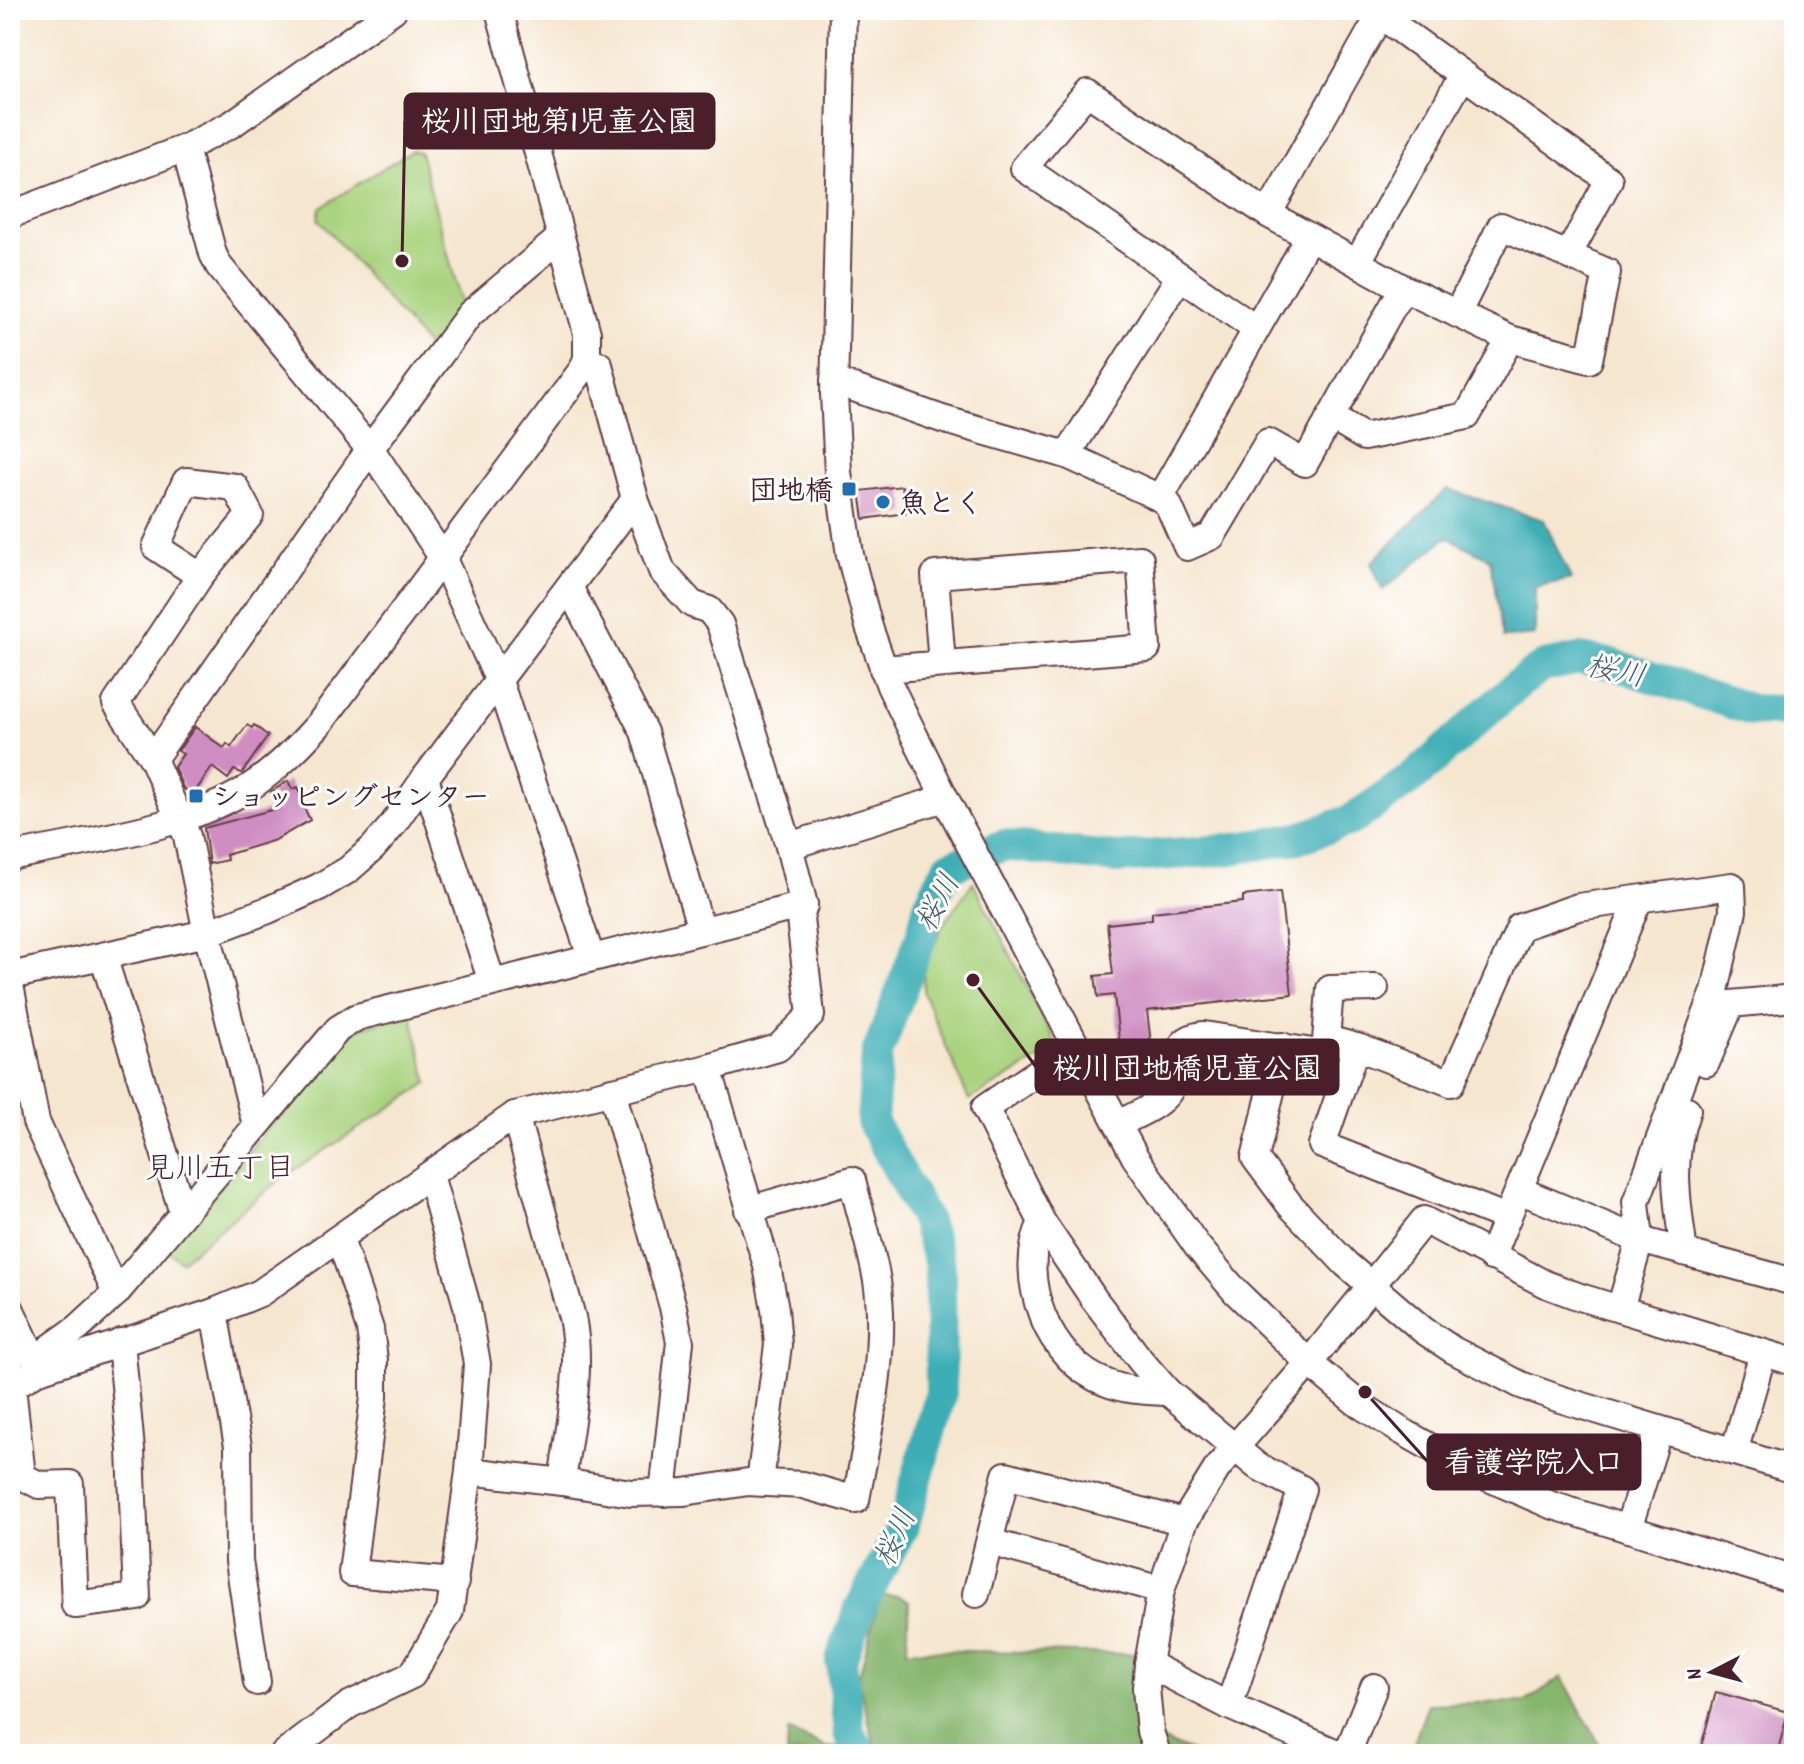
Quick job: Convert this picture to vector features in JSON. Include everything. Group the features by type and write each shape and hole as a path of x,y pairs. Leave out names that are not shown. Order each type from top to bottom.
{"street":[{"path":"10,215 185,148 232,124 393,10"},
{"path":"843,10 834,381 838,472 848,544 865,612 883,669 945,798 1075,1047 1150,1181 1197,1246 1236,1292 1309,1363 1356,1402 1448,1459 1526,1495 1794,1580"},
{"path":"1268,214 1381,13 1609,180 1568,255"},
{"path":"10,857 180,821 247,789 293,752 320,723 582,370 587,359 587,333 505,17"},
{"path":"1357,263 1463,75"},
{"path":"1256,329 1024,168 1087,92 1268,214 1403,288 1457,314 1510,339 1589,360 1607,272 1501,226 1457,314"},
{"path":"185,148 213,254 219,266 370,449 442,557 499,681 591,957"},
{"path":"1160,498 1309,237"},
{"path":"153,759 370,449 470,314 560,238"},
{"path":"1067,455 1180,276"},
{"path":"834,381 942,419 1067,455 1160,498 1168,504 1187,547 1212,536 1268,442 1305,463 1403,288"},
{"path":"1331,417 1364,437 1467,416 1510,339"},
{"path":"121,1342 131,1450 137,1597 75,1605 70,1484 39,1485 22,1476 11,1388 39,1370 121,1342 214,1312 260,1293 515,1115 778,1048 811,1015 800,919 804,905 789,846 720,624 709,610 692,604 662,571 635,499 599,365 587,359"},
{"path":"10,976 207,933 268,910 348,870 391,827 635,499"},
{"path":"883,669 1147,648 1140,559 935,575 942,664"},
{"path":"200,576 116,703 153,759 187,836 207,933 256,1125"},
{"path":"569,587 644,732 701,930"},
{"path":"425,778 492,982"},
{"path":"789,846 945,798"},
{"path":"1327,1039 1451,1083 1520,927 1578,907 1732,886 1733,911 1715,991 1636,1202 1640,1240 1620,1309"},
{"path":"1491,1257 1639,899"},
{"path":"39,1370 50,1348 78,1328 116,1293 338,1029 357,1017 804,905"},
{"path":"103,956 183,1213"},
{"path":"10,985 36,1122 116,1293"},
{"path":"1118,1124 1154,1106 1169,1091 1175,1078 1179,1050 1184,1041 1193,1036 1204,1035 1325,1054 1330,989 1375,988"},
{"path":"1684,1252 1674,1173 1678,1142 1685,1114 1731,1004 1794,998"},
{"path":"1282,1046 1255,1158 1319,1239 1370,1287 1423,1330 1490,1370 1560,1399 1794,1470"},
{"path":"1075,1047 985,1108 1042,1222 1094,1299 1168,1392 1234,1449 1278,1479 1302,1489 1229,1706"},
{"path":"1356,1047 1322,1145 1507,1218"},
{"path":"708,1068 767,1266 775,1309 778,1345 760,1482"},
{"path":"612,1091 680,1342 663,1493"},
{"path":"515,1115 577,1342 577,1368 562,1482"},
{"path":"284,1754 349,1705 412,1675 450,1611 469,1471 477,1364 476,1344 430,1175"},
{"path":"469,1471 631,1493 663,1493 760,1482 803,1485 856,1500 871,1418 880,1327 877,1282 852,1180 748,1210"},
{"path":"1519,1190 1640,1240 1794,1282"},
{"path":"1157,1754 1150,1731 1146,1688 1148,1664 1161,1590 1184,1522 1218,1467 1309,1363 1424,1220 1545,1284 1794,1362"},
{"path":"1042,1222 1035,1236 1032,1278 1039,1309 1075,1364 1105,1383 1168,1392"},
{"path":"340,1239 370,1329 374,1360 374,1397 352,1573 455,1582"},
{"path":"10,1308 39,1370"},
{"path":"214,1312 238,1446 239,1561 257,1682"},
{"path":"1734,1452 1763,1353"},
{"path":"1628,1529 1659,1430"},
{"path":"976,1594 1006,1475 1184,1522"},
{"path":"990,1542 1161,1590"},
{"path":"1148,1664 1229,1706 1339,1754"},
{"path":"1347,1754 1374,1687"}],"green space":[{"path":"412,150 420,152 461,302 459,314 436,347 428,347 318,219 320,208"},
{"path":"973,882 1058,1048 969,1100 923,992 924,968 943,925"},
{"path":"411,1013 428,1083 281,1179 181,1261 167,1250 341,1040 361,1028"},
{"path":"880,1596 898,1596 909,1601 907,1650 1136,1654 1137,1731 1197,1754 787,1754 788,1731 825,1747 876,1750 858,1680"},
{"path":"1562,1677 1605,1754 1410,1754 1428,1704 1525,1702"}],"water":[{"path":"1447,489 1544,520 1571,579 1535,587 1535,635 1503,638 1490,559 1447,537 1383,590 1371,563"}],"building":[{"name":"魚とく","path":"902,486 906,513 864,519 860,491"},
{"path":"247,725 252,728 254,725 268,736 242,773 234,770 228,779 212,767 193,795 183,788 174,767 183,754 178,751 195,727 224,748 227,744 231,747"},
{"path":"288,781 292,789 298,787 310,820 275,840 226,855 227,860 209,864 204,828 279,808 271,792"},
{"path":"1280,892 1292,994 1147,1011 1151,1044 1120,1048 1114,995 1098,997 1095,976 1113,974 1107,924 1152,919 1152,912 1243,902 1243,896"},
{"path":"1716,1692 1788,1712 1777,1754 1699,1754"}],"waterway":[{"name":"桜川","path":"862,1754 849,1733 841,1660 860,1608 904,1524 941,1393 940,1265 926,1221 872,1121 877,1054 921,937 929,905 948,867 1004,845 1116,858 1226,850 1299,838 1351,820 1415,776 1519,683 1544,666 1580,659 1612,664 1752,710 1780,711 1794,707"}],"place":[{"name":"桜川団地第1児童公園","path":"402,261"},
{"name":"団地橋","path":"849,489"},
{"name":"魚とく","path":"883,502"},
{"name":"ショッピングセンター","path":"196,796"},
{"name":"桜川団地橋児童公園","path":"973,980"},
{"name":"看護学院入口","path":"1365,1392"}],"district":[{"name":"見川五丁目","path":"220,1167"}]}
